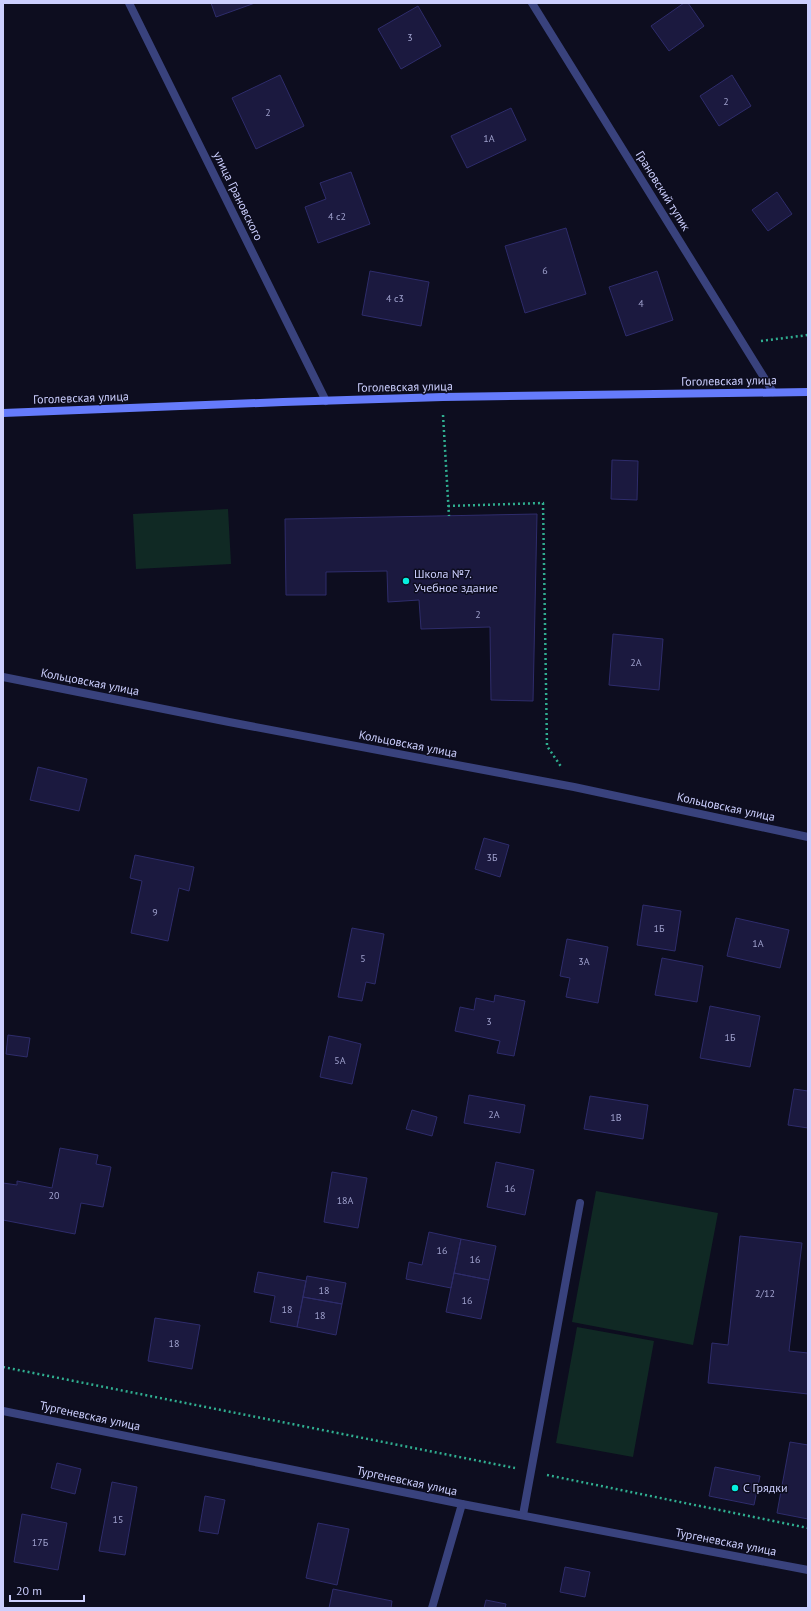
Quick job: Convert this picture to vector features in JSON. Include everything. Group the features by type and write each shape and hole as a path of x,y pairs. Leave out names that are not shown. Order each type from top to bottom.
{"street":[{"name":"улица Грановского","path":"129,3 326,401"},
{"name":"Грановский тупик","path":"532,3 773,392"},
{"name":"Гоголевская улица","path":"3,413 326,401 596,394 808,392"},
{"name":"Кольцовская улица","path":"3,677 229,722 574,787 808,837"},
{"path":"523,1515 580,1204"},
{"name":"Тургеневская улица","path":"3,1411 462,1504 808,1570"},
{"path":"432,1608 462,1504"}],"path":[{"path":"749,354 759,341 808,335"},
{"path":"443,415 449,516"},
{"path":"448,506 543,503 547,746 574,787"},
{"path":"3,1367 531,1471 808,1528"}],"green space":[{"path":"228,509 231,564 136,569 133,514"},
{"path":"596,1191 718,1213 693,1345 572,1322"},
{"path":"577,1327 654,1341 633,1457 556,1443"}],"building":[{"path":"211,3 255,3 216,17"},
{"path":"684,3 688,3 704,26 669,51 651,26"},
{"path":"418,6 441,46 401,69 378,29"},
{"path":"280,75 304,126 256,149 232,98"},
{"path":"732,75 751,106 719,126 700,96"},
{"path":"511,108 526,140 467,168 451,136"},
{"path":"351,172 370,224 318,243 305,207 326,199 320,183"},
{"path":"777,192 792,214 768,231 752,210"},
{"path":"566,228 586,294 525,313 505,246"},
{"path":"370,271 429,282 421,326 362,315"},
{"path":"657,271 673,320 626,336 609,287"},
{"path":"612,460 638,461 637,500 611,499"},
{"path":"537,514 533,701 491,700 490,627 421,629 419,600 388,602 387,571 326,572 326,595 286,595 285,519"},
{"path":"613,634 663,639 659,690 609,685"},
{"path":"38,767 87,779 79,811 30,800"},
{"path":"484,838 509,845 500,877 475,869"},
{"path":"135,855 194,867 189,891 179,888 168,941 131,933 142,881 130,878"},
{"path":"643,905 681,911 675,951 637,945"},
{"path":"736,918 789,930 780,968 727,956"},
{"path":"352,928 384,934 375,984 366,982 362,1001 338,997"},
{"path":"567,939 608,947 598,1003 566,997 570,978 560,976"},
{"path":"662,958 703,966 697,1002 655,995"},
{"path":"495,995 525,1001 514,1056 497,1053 500,1041 455,1031 460,1007 474,1010 476,998 494,1002"},
{"path":"710,1006 760,1016 750,1067 700,1058"},
{"path":"8,1035 30,1038 27,1057 6,1054"},
{"path":"329,1036 361,1044 352,1084 320,1077"},
{"path":"794,1089 808,1091 808,1128 788,1125"},
{"path":"469,1095 525,1105 520,1133 464,1123"},
{"path":"590,1096 648,1105 643,1139 584,1129"},
{"path":"412,1110 437,1117 432,1136 406,1129"},
{"path":"60,1148 98,1155 96,1164 111,1167 103,1207 81,1203 75,1234 3,1220 3,1183 17,1185 17,1181 52,1188"},
{"path":"496,1162 534,1170 525,1215 487,1207"},
{"path":"332,1172 367,1178 358,1228 324,1222"},
{"path":"429,1232 461,1239 451,1288 406,1279 409,1262 422,1265"},
{"path":"740,1236 802,1243 789,1351 808,1353 808,1394 708,1383 712,1343 728,1345"},
{"path":"461,1239 496,1246 489,1280 454,1273"},
{"path":"258,1272 306,1281 297,1327 270,1322 275,1296 254,1292"},
{"path":"454,1273 489,1280 481,1319 446,1312"},
{"path":"307,1276 346,1283 342,1304 303,1297"},
{"path":"303,1297 342,1304 336,1335 297,1327"},
{"path":"155,1318 200,1325 192,1369 148,1361"},
{"path":"790,1442 808,1445 808,1519 777,1513"},
{"path":"57,1463 81,1469 75,1494 51,1488"},
{"path":"715,1467 760,1476 754,1505 709,1496"},
{"path":"112,1482 137,1487 125,1555 99,1551"},
{"path":"205,1496 225,1500 218,1534 199,1531"},
{"path":"22,1514 67,1523 58,1570 14,1562"},
{"path":"318,1523 349,1529 337,1585 306,1578"},
{"path":"565,1567 590,1572 585,1597 560,1592"},
{"path":"333,1589 392,1601 391,1608 329,1608"},
{"path":"486,1600 506,1604 505,1608 484,1608"}],"place":[{"name":"Школа №7. Учебное здание","path":"406,581"},
{"name":"С Грядки","path":"735,1488"}]}
